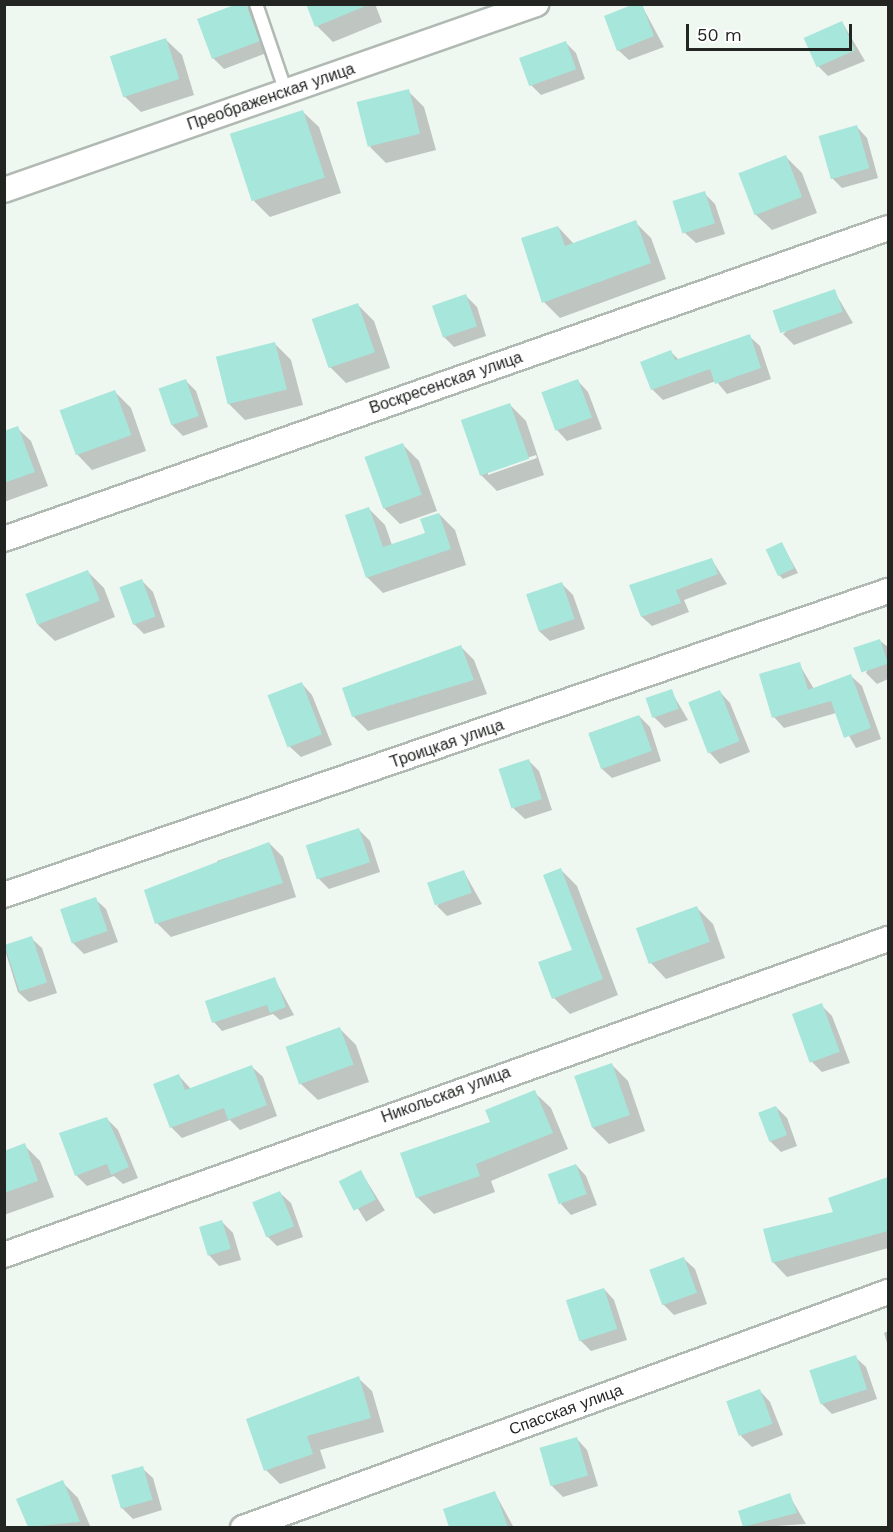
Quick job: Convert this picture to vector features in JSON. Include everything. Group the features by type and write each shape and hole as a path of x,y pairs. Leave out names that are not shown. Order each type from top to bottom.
{"street":[{"name":"Преображенская улица","path":"4,190 536,4"},
{"name":"Воскресенская улица","path":"4,539 888,228"},
{"name":"Троицкая улица","path":"4,895 888,591"},
{"name":"Никольская улица","path":"4,1255 888,939"},
{"name":"Спасская улица","path":"243,1527 888,1292"}],"lane":[{"path":"256,4 286,92"}],"building":[{"path":"237,4 246,4 260,41 212,59 197,19"},
{"path":"306,4 368,4 368,5 315,27"},
{"path":"634,4 642,4 654,36 617,51 604,16"},
{"path":"842,21 855,50 817,67 804,38"},
{"path":"166,38 179,79 123,97 110,56"},
{"path":"566,41 576,69 529,86 519,58"},
{"path":"409,89 420,134 368,147 357,102"},
{"path":"303,110 325,178 252,201 230,134"},
{"path":"857,125 869,168 831,179 819,136"},
{"path":"786,155 802,197 755,215 738,173"},
{"path":"705,191 715,224 682,233 672,201"},
{"path":"636,220 651,263 542,303 521,238 558,226 565,246"},
{"path":"835,289 843,312 780,333 773,310"},
{"path":"466,294 477,326 443,338 432,306"},
{"path":"358,303 375,352 329,368 312,319"},
{"path":"750,334 761,368 715,384 710,369 651,390 640,362 671,350 675,360"},
{"path":"275,342 287,390 228,404 216,357"},
{"path":"186,379 199,416 171,425 159,388"},
{"path":"578,379 592,418 555,431 541,392"},
{"path":"115,390 131,435 76,455 60,410"},
{"path":"510,403 529,459 480,476 461,420"},
{"path":"18,426 35,472 4,483 4,431"},
{"path":"403,443 422,495 383,509 364,457"},
{"path":"369,507 383,547 425,533 420,519 439,513 451,549 366,578 345,515"},
{"path":"782,542 794,568 778,576 766,550"},
{"path":"712,558 718,574 676,590 681,603 641,617 629,585"},
{"path":"88,570 100,601 37,625 25,594"},
{"path":"142,579 156,617 133,625 119,587"},
{"path":"562,582 575,619 539,631 526,594"},
{"path":"880,639 888,664 861,672 853,648"},
{"path":"461,645 474,680 352,717 342,688"},
{"path":"800,662 808,690 851,674 871,728 844,738 831,701 772,718 759,674"},
{"path":"302,682 322,734 288,748 267,695"},
{"path":"672,689 679,709 652,718 646,698"},
{"path":"720,690 740,741 708,754 688,702"},
{"path":"639,715 652,751 601,769 588,733"},
{"path":"529,759 542,799 512,809 499,769"},
{"path":"359,828 370,862 317,880 306,845"},
{"path":"269,842 283,883 155,924 144,890"},
{"path":"561,868 603,979 552,999 538,962 572,950 543,875"},
{"path":"464,870 472,893 435,905 427,883"},
{"path":"96,897 108,931 72,943 60,909"},
{"path":"697,906 710,942 649,964 636,928"},
{"path":"32,936 47,983 20,992 4,945"},
{"path":"275,977 286,1007 270,1013 267,1005 212,1023 205,1001"},
{"path":"822,1003 840,1052 810,1063 792,1014"},
{"path":"340,1027 354,1065 299,1084 285,1047"},
{"path":"612,1063 630,1115 592,1128 574,1076"},
{"path":"252,1065 267,1105 228,1120 224,1108 170,1128 153,1084 179,1074 185,1090"},
{"path":"535,1090 553,1133 476,1164 480,1176 416,1198 400,1153 490,1122 485,1110"},
{"path":"776,1106 787,1135 769,1142 758,1113"},
{"path":"107,1117 129,1167 111,1175 107,1164 75,1176 59,1133"},
{"path":"25,1143 38,1181 4,1193 4,1151"},
{"path":"576,1164 587,1194 559,1204 548,1174"},
{"path":"361,1170 376,1199 354,1211 339,1181"},
{"path":"888,1177 888,1231 772,1263 763,1229 833,1212 828,1198"},
{"path":"280,1191 294,1226 266,1237 252,1202"},
{"path":"222,1220 231,1249 208,1256 199,1227"},
{"path":"684,1257 697,1293 662,1305 649,1270"},
{"path":"604,1288 617,1329 579,1341 566,1300"},
{"path":"856,1355 867,1389 821,1404 809,1370"},
{"path":"359,1376 371,1418 307,1436 313,1454 264,1471 246,1419"},
{"path":"760,1389 773,1424 739,1436 726,1401"},
{"path":"577,1437 588,1475 551,1486 540,1448"},
{"path":"143,1466 153,1500 121,1509 111,1475"},
{"path":"63,1480 80,1522 28,1527 16,1499"},
{"path":"495,1491 508,1527 449,1527 443,1509"},
{"path":"790,1493 797,1513 743,1527 738,1511"}]}
